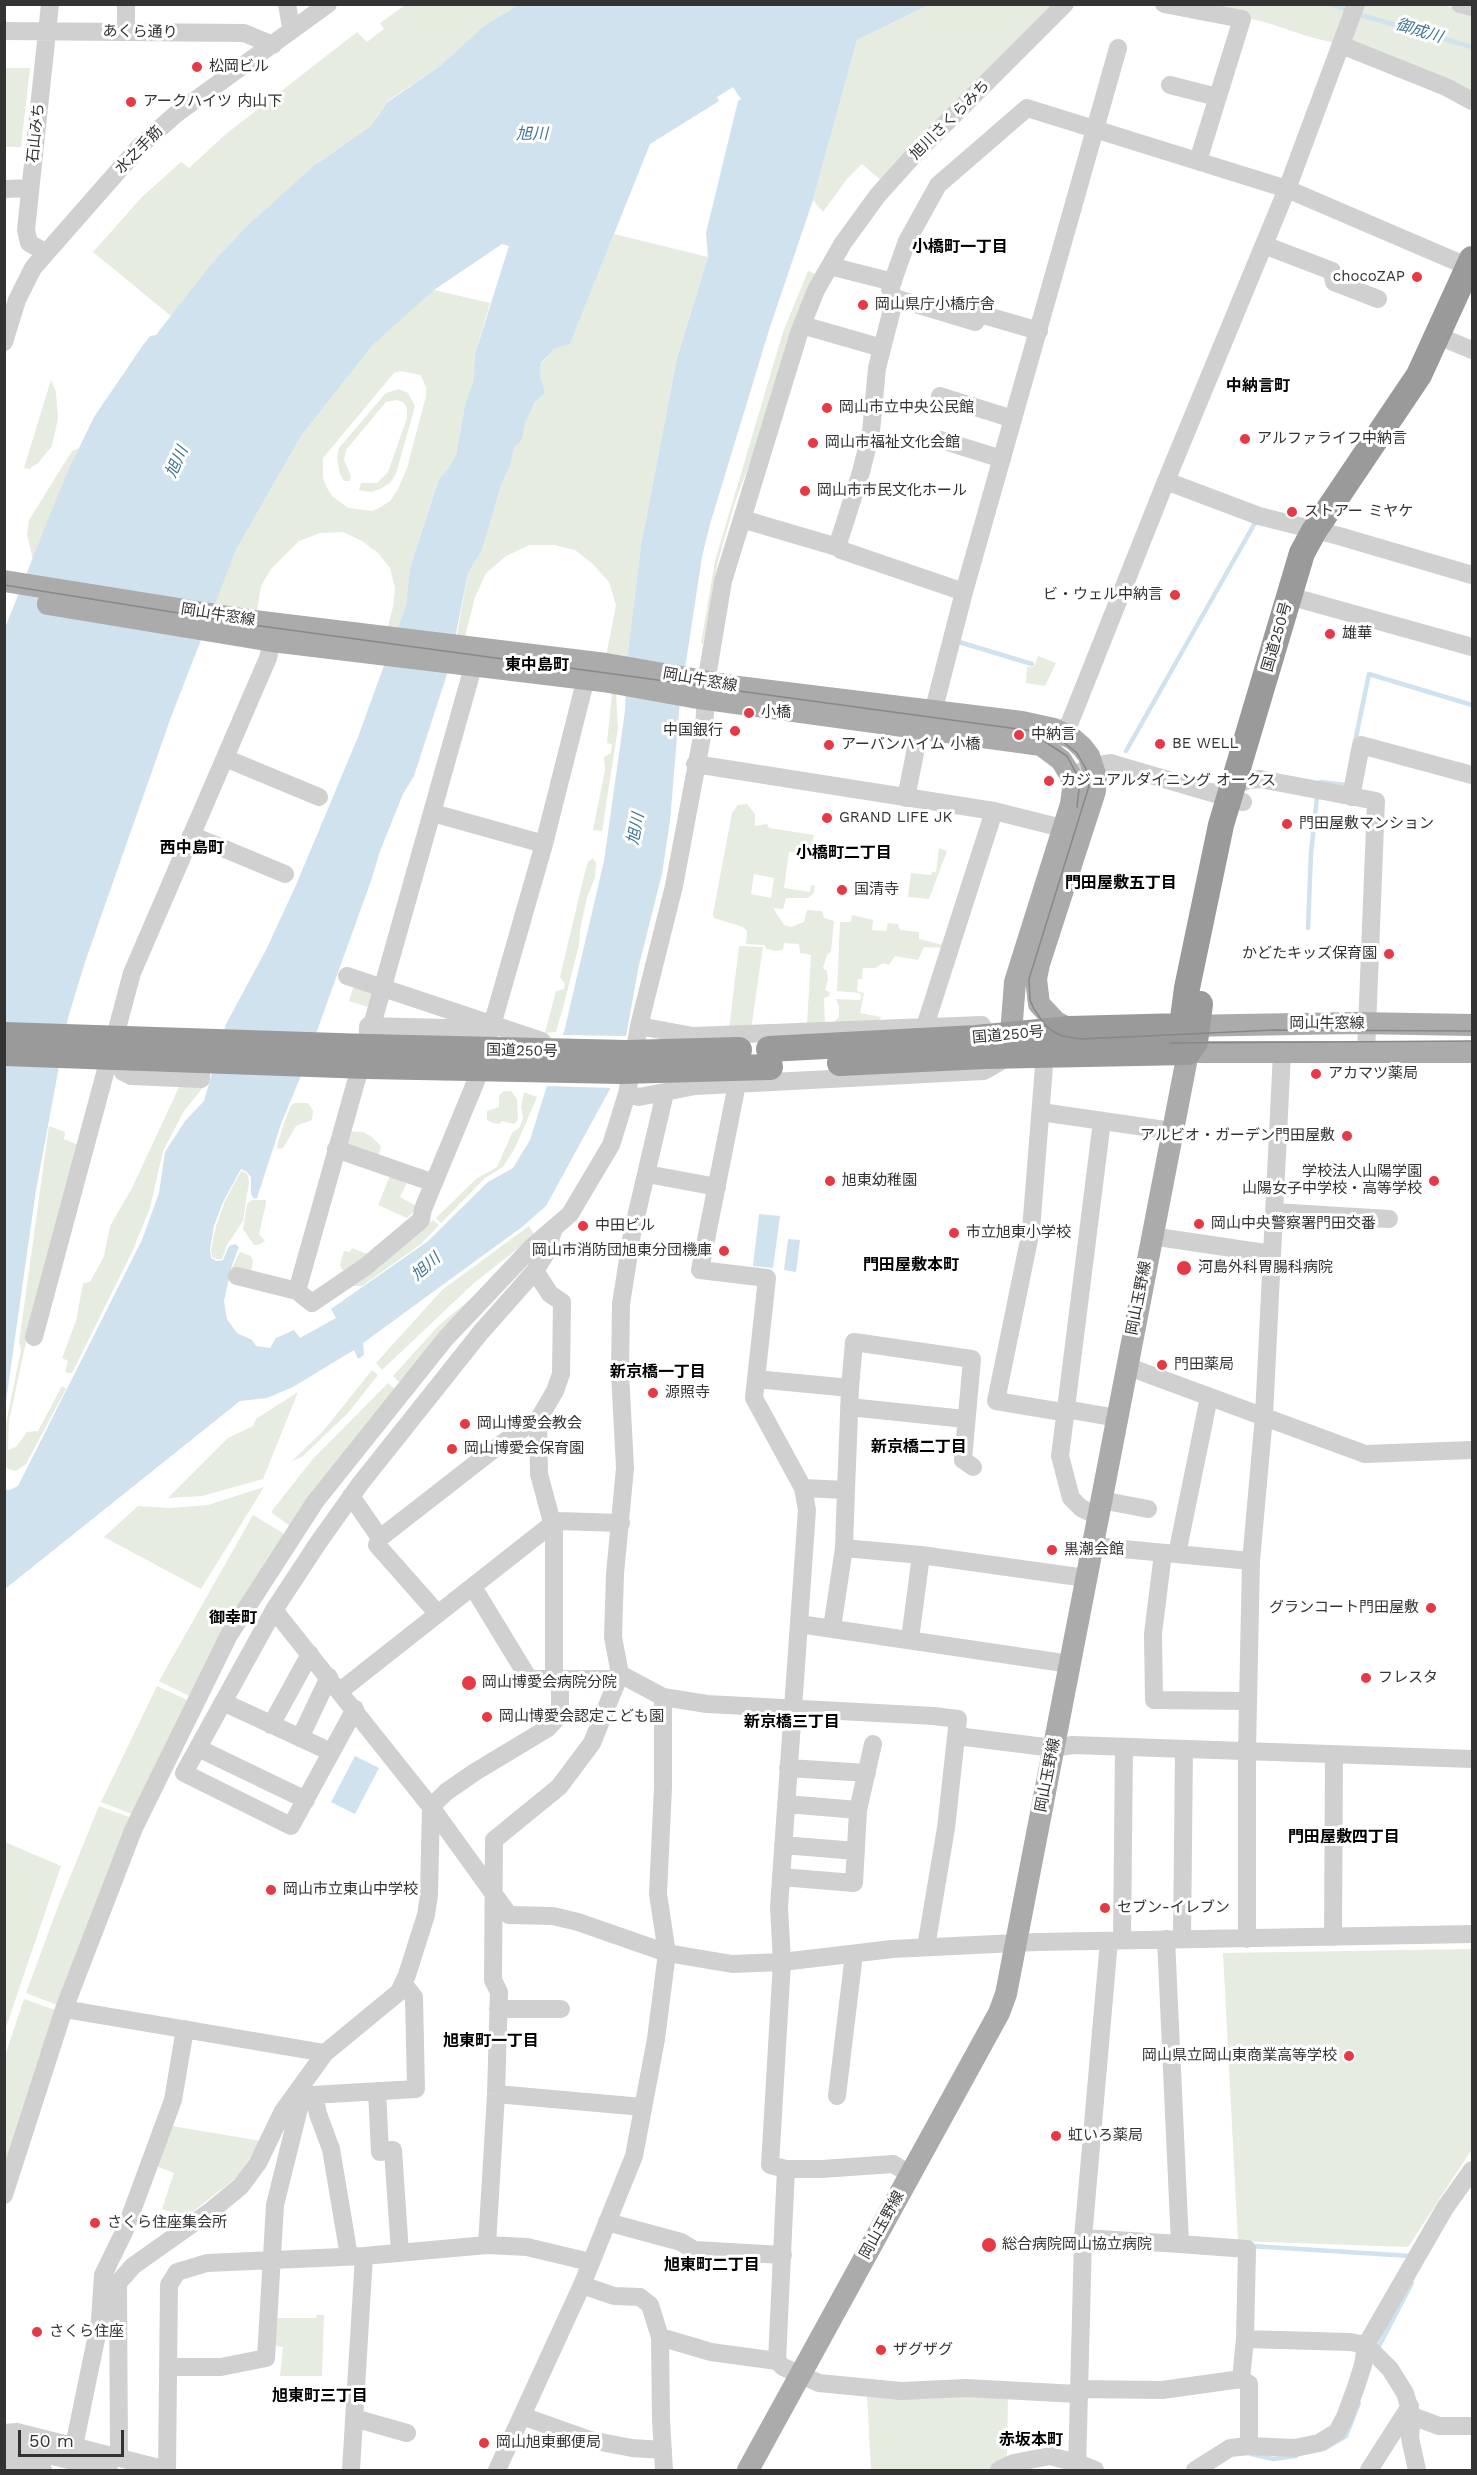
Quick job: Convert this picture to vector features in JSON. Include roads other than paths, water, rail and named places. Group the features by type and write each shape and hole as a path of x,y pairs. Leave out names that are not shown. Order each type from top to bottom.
{"highway":[{"name":"国道250号","path":"1454,343 1471,263"},
{"name":"国道250号","path":"4,1035 202,1051 367,1057 621,1071 1011,1038 1042,1043 1188,1052 1195,1042 1190,1026 1202,990 1230,850 1233,792 1296,598 1317,554 1321,532 1432,382 1454,343 1473,296"},
{"name":"国道250号","path":"1042,1043 1070,1029 1190,1026"},
{"name":"国道250号","path":"4,1053 202,1051"}],"main road":[{"name":"岡山牛窓線","path":"4,581 252,629 272,641 382,646"},
{"name":"岡山牛窓線","path":"4,597 382,646 702,684 1019,741 1055,741 1082,747 1093,766"},
{"path":"1011,1038 1017,972 1071,804 1073,789 1071,776 1061,760 1055,741"},
{"path":"1042,1043 1035,985 1036,972 1095,791 1093,766"},
{"path":"1039,1004 1050,1017 1070,1029"},
{"name":"岡山牛窓線","path":"1190,1026 1366,1023 1473,1025"},
{"name":"岡山牛窓線","path":"1188,1052 1473,1052"},
{"name":"岡山玉野線","path":"748,2470 999,2013 1010,1978 1188,1052"}],"street":[{"name":"石山みち","path":"45,252 29,243 26,230 50,4"},
{"path":"126,4 126,31"},
{"path":"287,4 290,22 294,29"},
{"name":"水之手筋","path":"4,342 9,311 33,268 141,145 176,114 328,4"},
{"name":"旭川さくらみち","path":"553,1231 570,1214 603,1161 620,1120 639,1026 675,886 695,764 702,684 723,580 802,325 816,290 843,243 878,195 1065,4"},
{"path":"1164,4 1242,19 1198,161"},
{"path":"1055,741 1070,722 1287,189 1356,4"},
{"path":"1460,4 1473,7"},
{"name":"あくら通り","path":"4,31 244,33 273,45"},
{"path":"1341,45 1446,87 1473,101"},
{"path":"906,798 1118,48"},
{"path":"1170,85 1217,97"},
{"path":"837,547 854,497 868,442 875,381 894,290 908,241 938,185 1027,108 1287,189 1471,263"},
{"path":"4,189 30,188"},
{"path":"1264,245 1332,271 1334,282 1378,299"},
{"path":"830,266 975,322 980,314 1039,331"},
{"path":"802,325 882,348"},
{"path":"940,396 1013,419"},
{"path":"940,440 1002,459"},
{"path":"1166,482 1259,516 1473,575"},
{"path":"742,519 837,547 964,592"},
{"path":"1296,598 1473,647"},
{"path":"34,1337 132,973 268,658 272,641"},
{"path":"297,1291 433,813 471,656"},
{"path":"237,1276 297,1291 312,1304 365,1267 422,1220 423,1209 473,1092 596,672"},
{"path":"1351,797 1361,745 1473,775"},
{"path":"225,758 319,797"},
{"path":"1071,776 1093,766 1110,763 1233,792 1260,779 1376,801 1366,1053"},
{"path":"695,764 994,811 1062,828"},
{"path":"927,1027 927,1020 994,811"},
{"path":"433,813 544,844"},
{"path":"191,835 285,874"},
{"path":"347,976 490,1028 542,1041"},
{"path":"367,1057 368,1026 490,1028"},
{"path":"639,1026 693,1036 927,1027 1011,1038"},
{"path":"117,1028 119,1065 123,1072 131,1076 201,1079 202,1051"},
{"path":"736,1035 736,1084 700,1270 767,1278 754,1398 803,1488 807,1510 778,1907 782,1962 770,2165 786,2169 822,2169 893,2164 910,2174"},
{"path":"627,1094 639,1097 695,1086 984,1071 1011,1038"},
{"path":"1042,1043 1041,1112 1031,1230 996,1401 1117,1418"},
{"path":"1247,1939 1247,1751 1251,1561 1264,1416 1282,1053"},
{"path":"487,2245 496,2094 499,1992 493,1980 494,1840 559,1787 592,1743 619,1676 613,1637 615,1574 625,1468 620,1373 621,1304 632,1234 664,1093"},
{"path":"1041,1112 1172,1131"},
{"path":"1102,1121 1060,1456 1071,1498 1081,1509 1148,1509"},
{"path":"336,1149 434,1183"},
{"path":"647,1174 717,1186"},
{"path":"1274,1212 1389,1219"},
{"path":"355,1709 291,1826 184,1773 274,1610 351,1496 481,1332 536,1271 546,1253 553,1231"},
{"path":"4,2195 64,2009 134,1828 229,1635 315,1502 446,1338 533,1246 553,1231"},
{"path":"1151,1236 1272,1254"},
{"path":"168,2367 221,2367 266,2358 275,2205 303,2096 325,2053 399,1992 403,1983 426,1915 429,1895 431,1807 446,1792 475,1772 548,1728 560,1715 554,1530 538,1474 538,1420 555,1391 561,1374 562,1302 550,1294 536,1271"},
{"path":"832,1628 844,1548 849,1407 854,1342 972,1359 963,1460 973,1467"},
{"path":"1126,1366 1365,1454 1473,1450"},
{"path":"756,1379 850,1388"},
{"path":"1209,1397 1170,1554 1153,1634 1154,1700 1248,1701"},
{"path":"849,1407 965,1419"},
{"path":"438,1614 377,1545 380,1538 494,1450 538,1420"},
{"path":"803,1488 846,1490"},
{"path":"351,1496 380,1538"},
{"path":"274,1610 280,1581 299,1547 315,1502"},
{"path":"340,1691 552,1524 558,1521 621,1523"},
{"path":"1093,1545 1251,1561"},
{"path":"844,1548 921,1555 1086,1578"},
{"path":"910,1639 921,1555"},
{"path":"473,1587 529,1679 619,1676 663,1697 707,1704 958,1719 946,1828 926,1947"},
{"path":"274,1610 431,1807 509,1915 553,1916 578,1922 667,1953 732,1964 782,1962 926,1947 1017,1943 1473,1934"},
{"path":"799,1624 1070,1664"},
{"path":"271,1725 310,1654"},
{"path":"300,1738 328,1677"},
{"path":"497,2470 582,2285 634,2156 656,2039 667,1953 658,1893 663,1787 663,1697"},
{"path":"223,1702 332,1752"},
{"path":"957,1736 1053,1748 1073,1745 1473,1760"},
{"path":"781,1877 854,1883 858,1810 873,1744"},
{"path":"1077,2466 1083,2238 1115,1940 1124,1747"},
{"path":"198,1748 306,1800"},
{"path":"1180,2244 1174,1939 1184,1749"},
{"path":"1333,1937 1334,1755"},
{"path":"788,1768 867,1773"},
{"path":"786,1804 858,1810"},
{"path":"783,1845 856,1851"},
{"path":"837,2096 854,1954"},
{"path":"114,2464 118,2283 133,2266 212,2210 241,2186 258,2163 283,2111 303,2096 416,2089 414,1997 403,1983"},
{"path":"64,2009 325,2053"},
{"path":"498,2009 561,2009"},
{"path":"74,2446 100,2320 103,2275 125,2230 172,2100 185,2029"},
{"path":"377,2091 380,2152 393,2150 400,2253"},
{"path":"496,2094 643,2107"},
{"path":"303,2096 318,2114 331,2149 357,2256 351,2470"},
{"path":"777,2361 786,2169"},
{"path":"1195,2470 1230,2448 1249,2446 1295,2448 1319,2443 1337,2432 1345,2417 1363,2365 1445,2208 1473,2170"},
{"path":"607,2222 681,2242 694,2250 783,2255"},
{"path":"1083,2238 1247,2249 1245,2338 1241,2379"},
{"path":"6,2447 167,2470 170,2285 177,2272 207,2264 357,2256 487,2245 527,2247 590,2262"},
{"path":"582,2285 614,2296 640,2297 650,2305 660,2337 664,2470"},
{"path":"660,2337 711,2352 777,2361 819,2383 901,2391 966,2388 1078,2392 1162,2390 1241,2379 1249,2384 1249,2446"},
{"path":"1245,2338 1350,2342 1372,2351 1398,2379 1411,2411 1410,2438 1417,2470"},
{"path":"1411,2411 1439,2426 1473,2426"},
{"path":"1369,2470 1411,2411"},
{"path":"522,2416 590,2440 632,2448 663,2450"},
{"path":"354,2418 407,2433"},
{"path":"6,2447 16,2432 74,2446 114,2464"},
{"path":"6,2447 15,2464 43,2470"},
{"path":"999,2470 1031,2458 1050,2456 1095,2470"}],"water":[{"name":"旭川","path":"518,5 928,5 857,40 813,200 770,327 702,557 680,701 670,821 662,874 639,965 626,1036 610,1089 546,1206 522,1227 363,1343 364,1355 358,1359 354,1350 293,1387 267,1398 240,1401 5,1589 5,1490 18,1486 142,1240 159,1193 165,1152 185,1121 204,1101 226,1024 266,950 296,885 358,737 406,605 410,568 439,479 449,468 456,455 465,405 473,382 475,354 509,246 502,244 434,290 372,346 301,436 236,550 171,717 85,962 68,1018 36,1190 5,1408 5,628 65,477 94,417 150,336 156,335 211,264 247,226 312,167 371,126 386,103 440,66 484,26","holes":["733,87 741,99 738,101 706,233 708,257 677,358 641,545 627,660 625,711 604,861 565,1028 530,1140 513,1168 488,1182 428,1241 331,1309 336,1318 300,1338 294,1330 276,1338 270,1348 256,1346 252,1340 237,1333 227,1319 224,1301 232,1265 239,1247 235,1244 229,1246 223,1260 217,1261 211,1258 210,1249 214,1226 223,1202 241,1169 251,1177 251,1194 254,1199 257,1198 281,1124 300,1078 380,851 403,794 414,776 449,668 468,573 482,550 514,448 522,440 525,423 535,402 545,393 540,374 541,363 554,349 570,344 650,144 719,101 717,97"]},
{"path":"759,1214 780,1216 773,1268 753,1266"},
{"path":"788,1239 800,1240 796,1272 784,1270"},
{"path":"355,1756 379,1768 355,1814 331,1802"}],"waterway":[{"name":"御成川","path":"1331,4 1349,11"},
{"name":"御成川","path":"1357,14 1472,47"},
{"path":"1126,751 1256,521"},
{"path":"959,642 1032,664"},
{"path":"1355,742 1369,674 1472,705"},
{"path":"1320,782 1346,785 1347,783"},
{"path":"1308,928 1311,853 1317,797"},
{"path":"1251,2246 1411,2256"},
{"path":"1377,2350 1412,2283"},
{"path":"1324,2449 1346,2436 1359,2403"},
{"path":"1251,2454 1273,2459 1296,2456"}],"tram line":[{"path":"4,585 253,625 1040,732 1058,738 1077,753 1086,769 1089,786 1029,979 1030,1000 1034,1009 1045,1025 1054,1032 1062,1036 1081,1039 1274,1030 1472,1031"},
{"path":"1044,741 1067,756 1076,773 1079,789 1077,807"},
{"path":"1170,1043 1472,1041"}],"place":[{"name":"松岡ビル","path":"197,67"},
{"name":"アークハイツ 内山下","path":"131,102"},
{"name":"chocoZAP","path":"1417,277"},
{"name":"岡山県庁小橋庁舎","path":"863,305"},
{"name":"岡山市立中央公民館","path":"827,408"},
{"name":"アルファライフ中納言","path":"1245,439"},
{"name":"岡山市福祉文化会館","path":"813,443"},
{"name":"岡山市市民文化ホール","path":"805,491"},
{"name":"ストアー ミヤケ","path":"1292,512"},
{"name":"ビ・ウェル中納言","path":"1175,595"},
{"name":"雄華","path":"1330,634"},
{"name":"小橋","path":"749,713"},
{"name":"中国銀行","path":"735,731"},
{"name":"中納言","path":"1019,735"},
{"name":"BE WELL","path":"1160,744"},
{"name":"アーバンハイム 小橋","path":"829,745"},
{"name":"カジュアルダイニング オークス","path":"1049,781"},
{"name":"GRAND LIFE JK","path":"827,818"},
{"name":"門田屋敷マンション","path":"1287,824"},
{"name":"国清寺","path":"842,890"},
{"name":"かどたキッズ保育園","path":"1389,954"},
{"name":"アカマツ薬局","path":"1316,1074"},
{"name":"アルビオ・ガーデン門田屋敷","path":"1347,1136"},
{"name":"旭東幼稚園","path":"830,1181"},
{"name":"学校法人山陽学園 山陽女子中学校・高等学校","path":"1434,1181"},
{"name":"岡山中央警察署門田交番","path":"1199,1224"},
{"name":"中田ビル","path":"583,1226"},
{"name":"市立旭東小学校","path":"954,1233"},
{"name":"岡山市消防団旭東分団機庫","path":"724,1251"},
{"name":"河島外科胃腸科病院","path":"1184,1268"},
{"name":"門田薬局","path":"1162,1365"},
{"name":"源照寺","path":"653,1393"},
{"name":"岡山博愛会教会","path":"465,1424"},
{"name":"岡山博愛会保育園","path":"452,1449"},
{"name":"黒潮会館","path":"1052,1550"},
{"name":"グランコート門田屋敷","path":"1431,1608"},
{"name":"フレスタ","path":"1366,1678"},
{"name":"岡山博愛会病院分院","path":"469,1683"},
{"name":"岡山博愛会認定こども園","path":"487,1717"},
{"name":"岡山市立東山中学校","path":"271,1890"},
{"name":"セブン-イレブン","path":"1105,1908"},
{"name":"岡山県立岡山東商業高等学校","path":"1349,2056"},
{"name":"虹いろ薬局","path":"1056,2136"},
{"name":"さくら住座集会所","path":"95,2223"},
{"name":"総合病院岡山協立病院","path":"989,2245"},
{"name":"さくら住座","path":"37,2332"},
{"name":"ザグザグ","path":"881,2350"},
{"name":"岡山旭東郵便局","path":"484,2443"}],"district":[{"name":"小橋町一丁目","path":"960,247"},
{"name":"中納言町","path":"1258,386"},
{"name":"東中島町","path":"537,665"},
{"name":"西中島町","path":"192,848"},
{"name":"小橋町二丁目","path":"844,853"},
{"name":"門田屋敷五丁目","path":"1121,883"},
{"name":"門田屋敷本町","path":"911,1265"},
{"name":"新京橋一丁目","path":"658,1372"},
{"name":"新京橋二丁目","path":"919,1447"},
{"name":"御幸町","path":"233,1618"},
{"name":"新京橋三丁目","path":"792,1722"},
{"name":"門田屋敷四丁目","path":"1344,1837"},
{"name":"旭東町一丁目","path":"491,2041"},
{"name":"旭東町二丁目","path":"712,2265"},
{"name":"旭東町三丁目","path":"320,2396"},
{"name":"赤坂本町","path":"1031,2440"}]}
